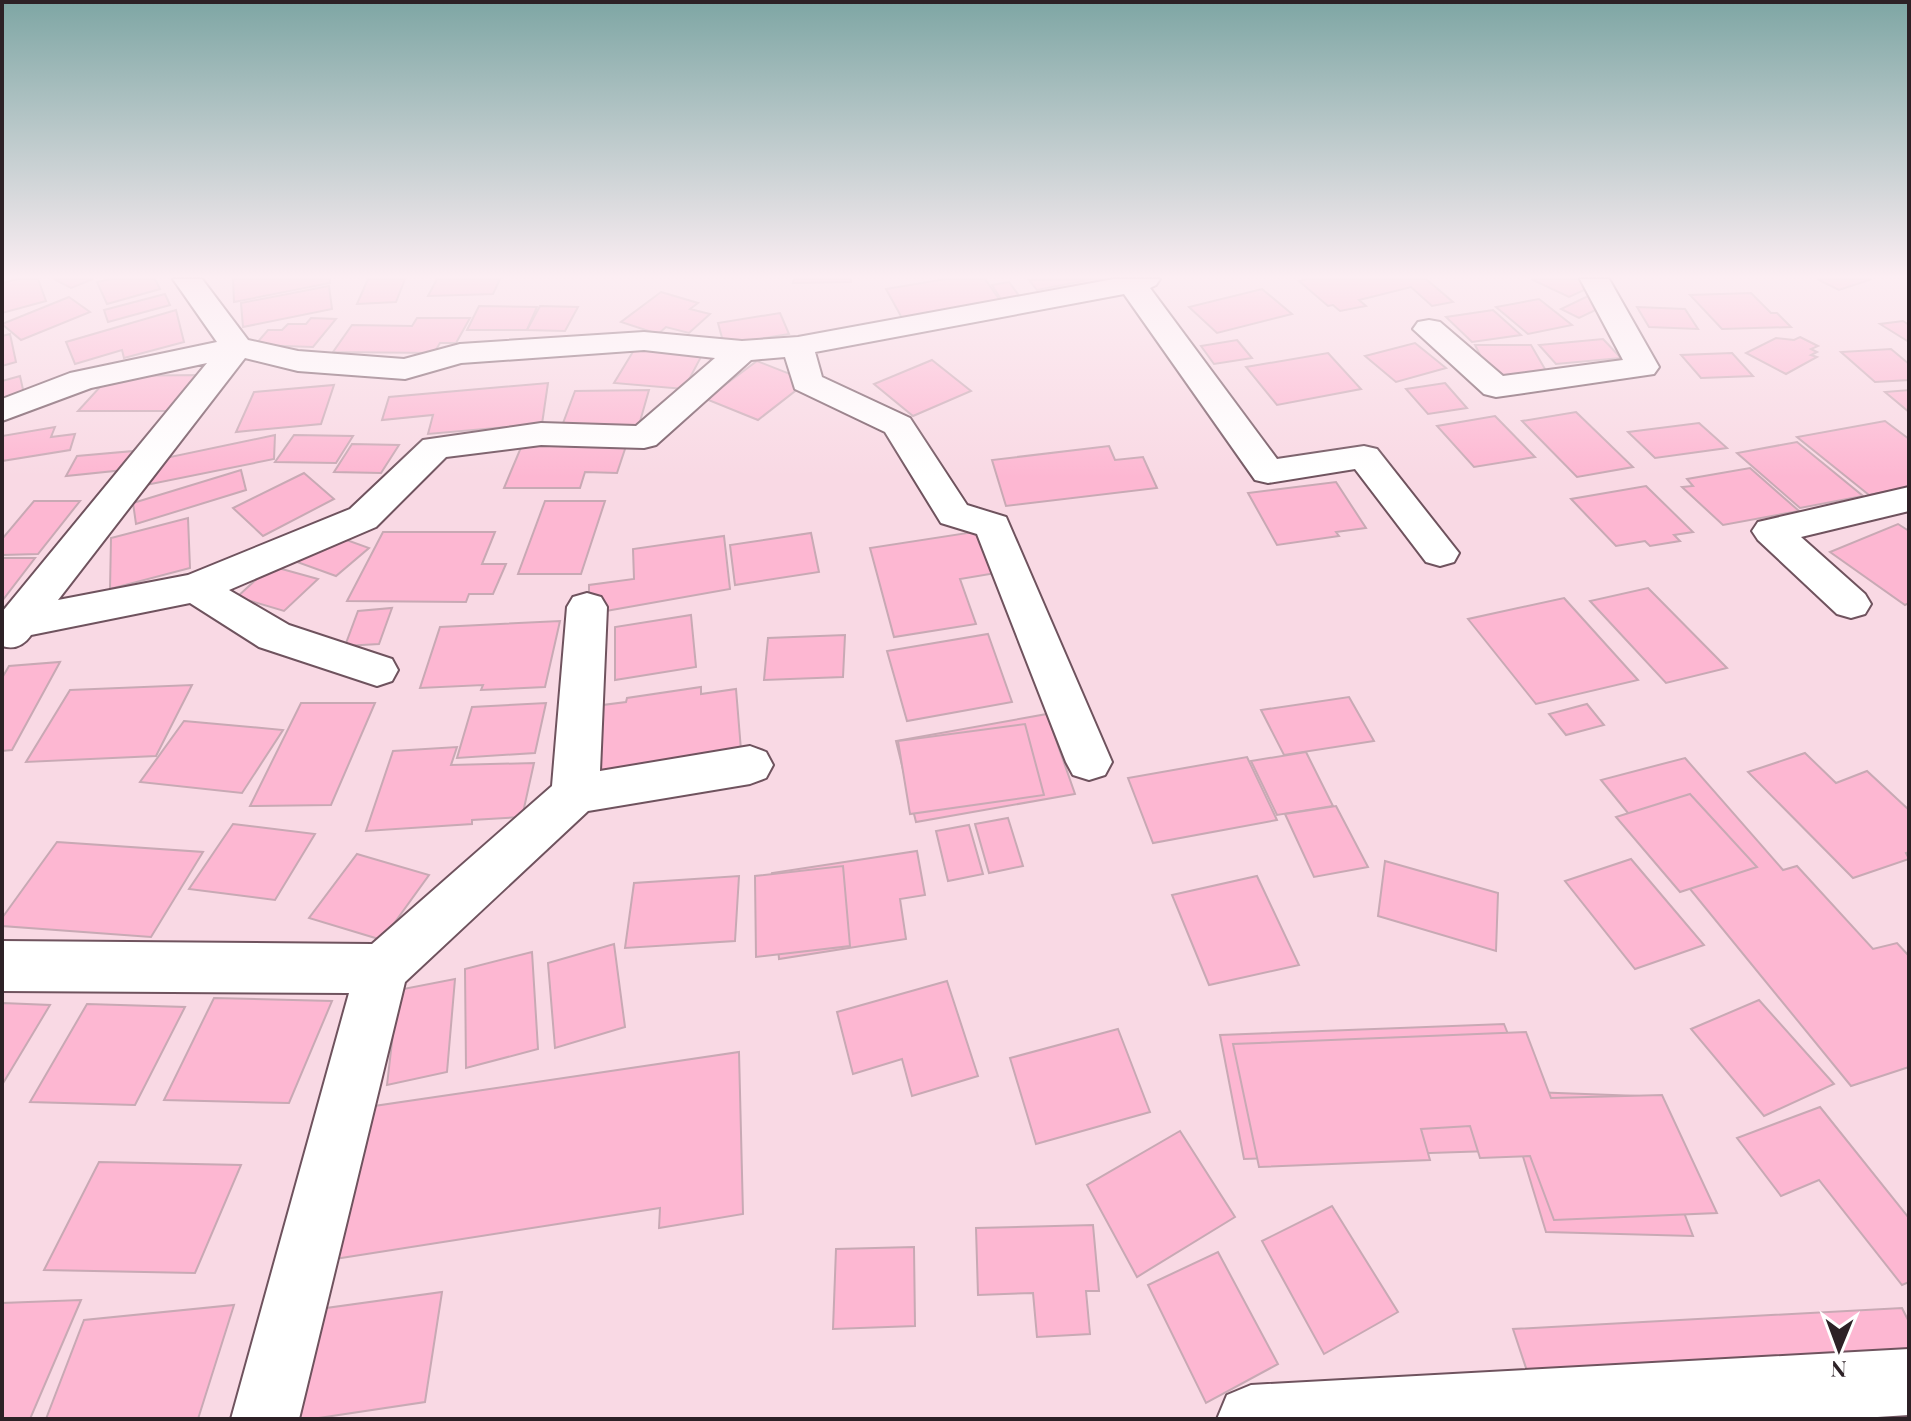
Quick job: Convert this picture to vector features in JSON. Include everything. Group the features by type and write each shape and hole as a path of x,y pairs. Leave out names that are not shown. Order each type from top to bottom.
{"street":[{"path":"2,411 82,380 237,347 298,361 405,369 460,354 583,345"},
{"path":"686,345 742,351 802,345"},
{"path":"1182,345 1268,472 1364,457 1440,553"},
{"path":"1448,345 1496,387 1643,367 1631,345"},
{"path":"798,346 807,382 898,425 954,514 993,526 1089,762"},
{"path":"9,634 237,347"},
{"path":"9,634 196,588 363,518 435,448 541,434 644,437 742,351"},
{"path":"1851,604 1771,531 1909,499"},
{"path":"196,588 274,636 377,670"},
{"path":"575,794 587,607"},
{"path":"265,1419 382,969 575,794 750,765"},
{"path":"2,966 382,969"},
{"path":"1251,1419 1909,1382"}],"building":[{"path":"2,345 12,345 16,362 2,366"},
{"path":"67,345 172,345 124,358 122,350 75,364"},
{"path":"264,345 314,345 313,347"},
{"path":"338,345 439,345 434,353 333,352"},
{"path":"1241,345 1252,358 1214,364 1201,346"},
{"path":"1418,345 1446,368 1396,382 1365,356"},
{"path":"1475,345 1531,345 1549,376 1491,376"},
{"path":"1539,345 1609,345 1621,358 1556,364"},
{"path":"1761,345 1818,346 1811,349 1817,352 1811,355 1817,357 1786,374 1746,353"},
{"path":"1891,349 1909,364 1909,380 1875,382 1841,352"},
{"path":"634,350 702,355 684,389 614,383"},
{"path":"1328,353 1361,389 1277,405 1246,367"},
{"path":"1732,353 1753,376 1701,378 1681,355"},
{"path":"932,360 971,391 913,416 874,384"},
{"path":"757,361 808,381 758,420 706,399"},
{"path":"200,375 173,411 78,411 110,376"},
{"path":"20,376 24,394 2,400 2,381"},
{"path":"548,383 542,424 428,434 433,415 382,420 389,397"},
{"path":"1445,383 1467,408 1428,414 1406,389"},
{"path":"334,385 321,424 236,432 254,392"},
{"path":"649,390 639,425 562,426 575,391"},
{"path":"1909,390 1909,412 1885,392"},
{"path":"1576,412 1633,467 1577,477 1522,421"},
{"path":"1495,416 1535,457 1474,467 1437,426"},
{"path":"1885,421 1909,439 1909,487 1869,495 1797,437"},
{"path":"1699,423 1727,448 1655,458 1628,432"},
{"path":"55,427 51,437 75,434 70,450 2,461 2,436"},
{"path":"275,435 274,459 146,485 151,461"},
{"path":"294,435 353,436 336,463 275,462"},
{"path":"1797,442 1863,496 1800,508 1737,453"},
{"path":"352,444 399,445 381,473 334,472"},
{"path":"522,445 626,446 617,473 585,472 580,488 504,488"},
{"path":"1109,446 1115,460 1143,457 1157,488 1006,506 992,460"},
{"path":"134,451 124,470 66,476 77,456"},
{"path":"1750,468 1799,511 1723,525 1682,487 1693,486 1687,479"},
{"path":"241,470 246,490 136,524 133,503"},
{"path":"304,473 334,499 263,536 233,508"},
{"path":"1336,482 1366,528 1336,532 1339,536 1277,545 1248,493"},
{"path":"1646,486 1693,532 1674,535 1680,541 1650,546 1645,541 1616,546 1571,499"},
{"path":"34,501 80,501 38,554 2,555 2,539"},
{"path":"545,501 605,501 581,574 518,574"},
{"path":"188,518 190,568 110,589 111,538"},
{"path":"1898,524 1909,531 1909,603 1905,605 1830,552"},
{"path":"980,531 996,573 960,579 976,624 894,637 870,548"},
{"path":"383,532 495,532 482,564 506,564 493,594 469,594 466,602 347,601"},
{"path":"811,533 819,572 735,585 730,545"},
{"path":"330,534 369,548 336,576 297,562"},
{"path":"724,536 730,589 589,614 589,585 634,579 633,549"},
{"path":"2,558 35,558 2,601"},
{"path":"271,566 318,579 284,611 237,597"},
{"path":"1648,588 1727,668 1666,683 1590,601"},
{"path":"1564,598 1638,680 1536,704 1468,619"},
{"path":"392,608 379,644 345,646 358,611"},
{"path":"691,615 696,667 615,680 615,627"},
{"path":"560,621 545,687 481,690 483,685 420,688 440,627"},
{"path":"988,634 1012,702 907,721 887,651"},
{"path":"845,635 843,677 764,680 768,638"},
{"path":"60,662 12,750 2,751 2,678 9,666"},
{"path":"192,685 156,756 26,762 70,690"},
{"path":"701,687 701,694 736,689 741,750 594,774 595,706"},
{"path":"1349,697 1374,741 1284,755 1261,710"},
{"path":"301,703 375,703 331,805 250,806"},
{"path":"546,703 535,753 457,758 472,707"},
{"path":"1587,704 1604,725 1566,735 1549,714"},
{"path":"1047,714 1075,794 916,822 896,741"},
{"path":"184,721 283,730 242,793 140,782"},
{"path":"1025,724 1044,795 910,814 898,741"},
{"path":"457,747 451,765 534,763 522,817 472,820 472,824 366,831 393,751"},
{"path":"1306,752 1333,806 1277,815 1251,761"},
{"path":"1805,753 1836,783 1867,771 1909,810 1909,852 1906,853 1909,859 1853,878 1748,772"},
{"path":"1247,757 1277,820 1153,843 1128,778"},
{"path":"1685,758 1783,870 1797,866 1873,949 1897,943 1909,956 1909,1067 1851,1086 1601,780"},
{"path":"1690,794 1757,867 1680,892 1616,817"},
{"path":"1336,806 1368,867 1314,877 1285,814"},
{"path":"1008,818 1023,866 989,873 975,824"},
{"path":"233,824 315,834 275,900 189,889"},
{"path":"969,825 983,874 948,881 936,831"},
{"path":"57,842 203,852 151,937 2,926 2,918"},
{"path":"917,851 925,895 900,899 906,939 779,959 772,873"},
{"path":"357,854 429,875 382,940 309,918"},
{"path":"1631,859 1704,945 1635,969 1565,881"},
{"path":"1385,861 1498,893 1496,951 1378,916"},
{"path":"843,866 850,946 756,957 755,876"},
{"path":"739,876 735,941 625,948 634,883"},
{"path":"1257,876 1299,965 1209,985 1172,895"},
{"path":"614,944 625,1027 555,1048 548,963"},
{"path":"532,952 538,1049 466,1068 465,969"},
{"path":"455,979 447,1072 387,1085 398,990"},
{"path":"947,981 978,1076 912,1096 902,1059 853,1074 837,1012"},
{"path":"214,998 332,1001 289,1103 164,1100"},
{"path":"1759,1000 1834,1084 1764,1116 1691,1029"},
{"path":"2,1003 50,1005 2,1085"},
{"path":"87,1004 185,1007 135,1105 30,1102"},
{"path":"1504,1024 1531,1092 1639,1096 1693,1236 1546,1232 1521,1150 1244,1159 1220,1035"},
{"path":"1118,1029 1150,1112 1036,1144 1010,1058"},
{"path":"1526,1032 1551,1098 1662,1095 1717,1213 1554,1220 1530,1156 1480,1158 1470,1126 1421,1129 1430,1160 1259,1167 1233,1044"},
{"path":"739,1052 743,1214 659,1228 660,1208 322,1261 354,1109"},
{"path":"1820,1107 1909,1218 1909,1282 1902,1285 1819,1180 1781,1196 1737,1138"},
{"path":"1180,1131 1235,1217 1137,1277 1087,1185"},
{"path":"99,1162 241,1165 195,1273 44,1270"},
{"path":"1332,1206 1398,1312 1324,1354 1262,1241"},
{"path":"1093,1225 1099,1291 1086,1291 1090,1334 1037,1337 1033,1293 978,1295 976,1228"},
{"path":"914,1247 915,1326 833,1329 836,1249"},
{"path":"1218,1252 1278,1364 1206,1403 1148,1285"},
{"path":"442,1292 425,1402 312,1419 288,1419 312,1310"},
{"path":"81,1300 30,1419 2,1419 2,1303"},
{"path":"234,1305 198,1419 46,1419 84,1320"},
{"path":"1902,1308 1909,1322 1909,1406 1672,1419 1543,1419 1513,1329"}]}
